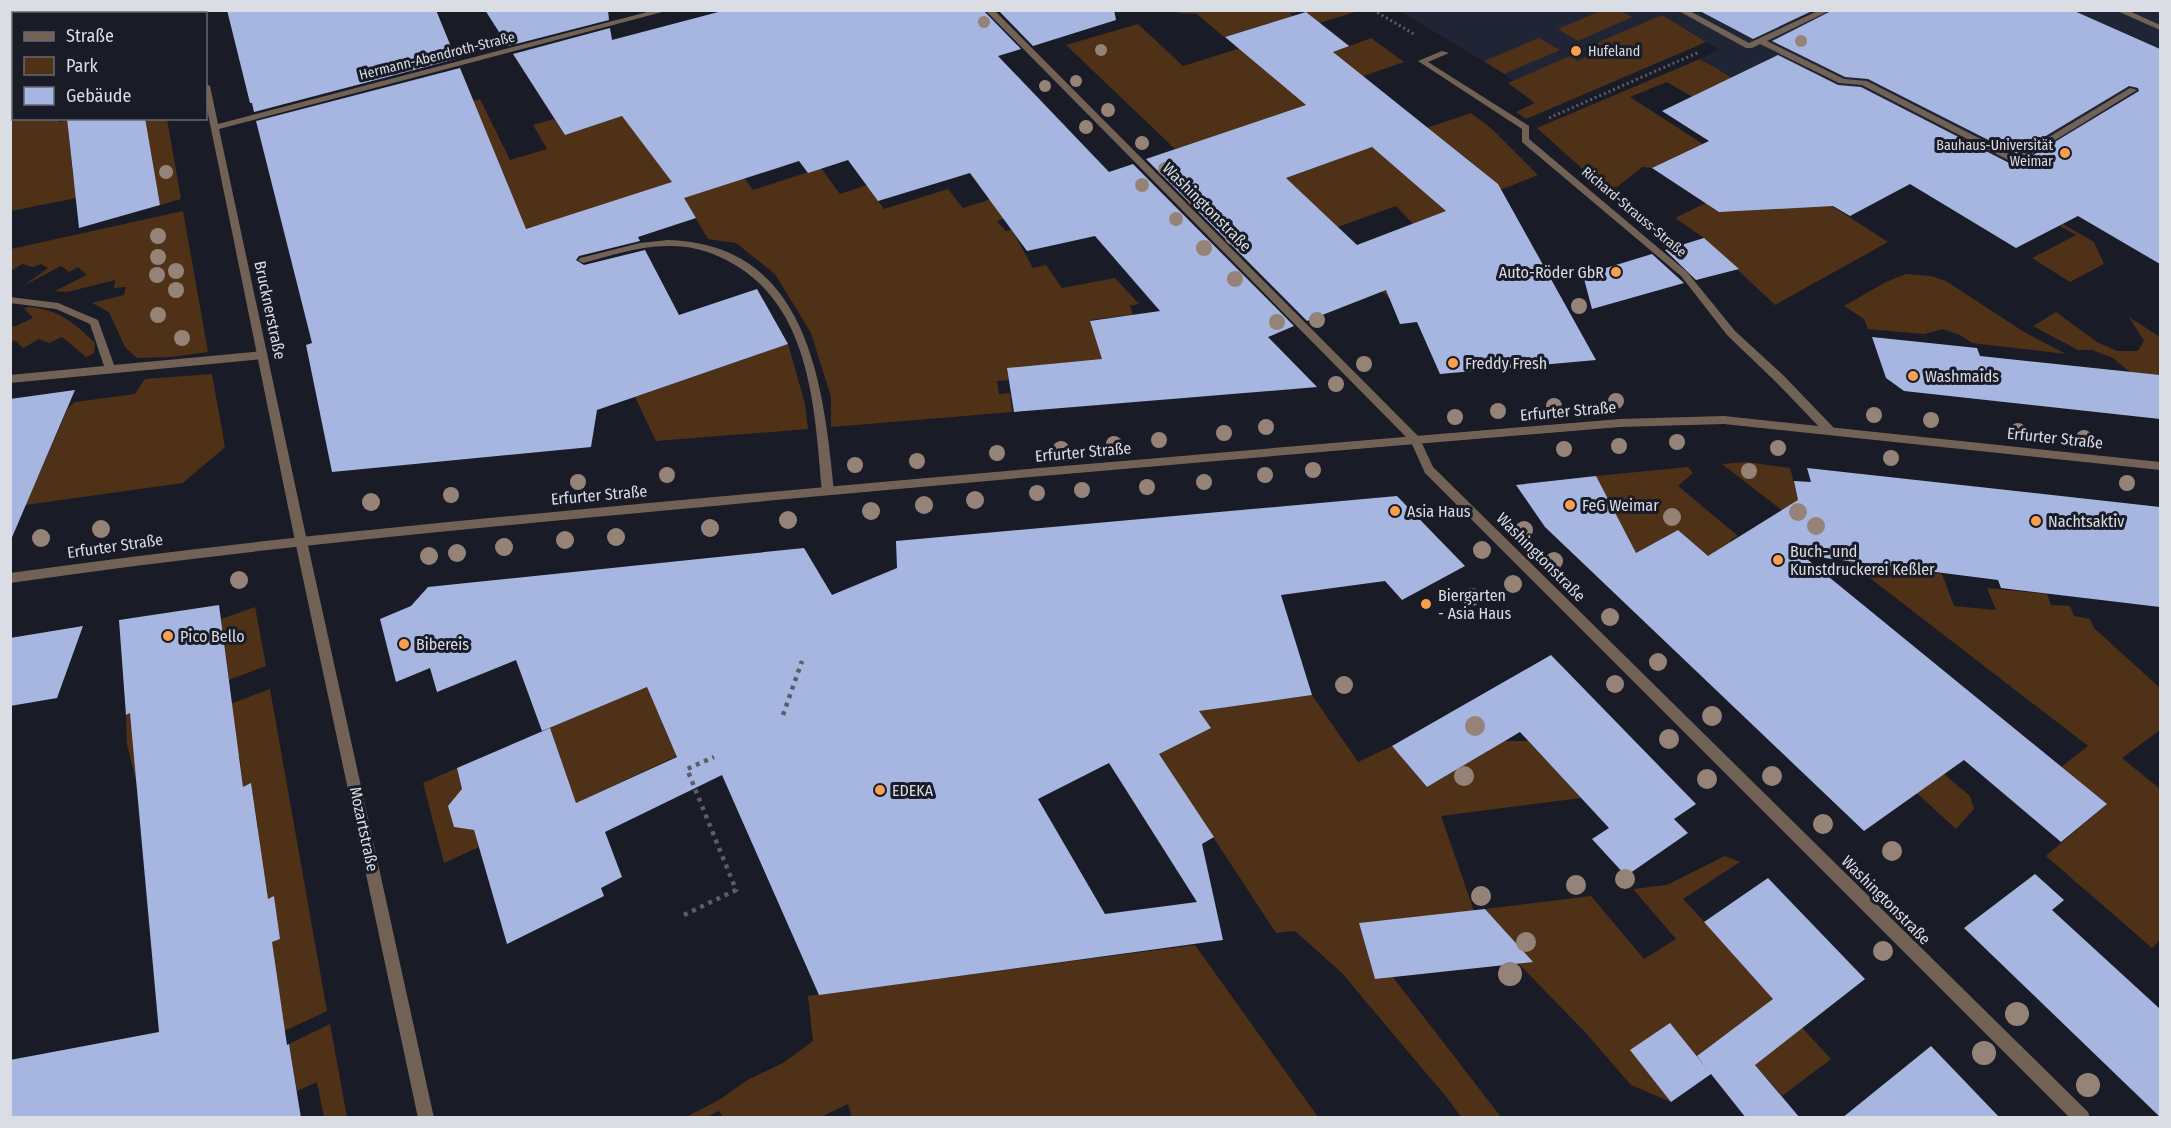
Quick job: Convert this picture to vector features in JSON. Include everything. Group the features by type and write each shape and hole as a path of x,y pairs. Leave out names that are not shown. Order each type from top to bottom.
{"street":[{"name":"Hermann-Abendroth-Straße","path":"215,127 666,10"},
{"name":"Washingtonstraße","path":"989,10 1415,440 1429,470 2082,1118"},
{"path":"1681,10 1749,46 1827,10"},
{"path":"2119,10 2160,28"},
{"path":"1761,41 1842,81 1864,83 2016,161 2133,90"},
{"name":"Richard-Strauss-Straße","path":"1445,53 1422,61 1526,128 1525,140 1684,274 1731,333 1829,430"},
{"name":"Brucknerstraße","path":"207,91 301,541"},
{"path":"583,260 659,243 681,243 714,249 742,263 766,281 792,320 807,356 820,408 828,491"},
{"path":"10,300 58,306 94,322 110,369"},
{"path":"10,379 263,355"},
{"name":"Erfurter Straße","path":"10,578 128,560 301,541 828,491 1620,423 1724,420 2160,466"},
{"name":"Mozartstraße","path":"301,541 426,1118"}],"path":[{"path":"1373,10 1445,53"},
{"path":"1526,128 1703,50"},
{"path":"783,715 802,661"},
{"path":"684,915 736,890 687,769 714,757"}],"shaded area":[{"name":"Bauhaus-Universität Weimar","path":"1400,11 2160,11 2160,250 2009,176 1823,129 1700,59 1719,49 1706,42 1549,109 1500,71"}],"green space":[{"path":"1185,10 1301,11 1290,14 1293,16 1224,37 1197,14 1176,13"},
{"path":"1603,10 1620,11 1632,17 1578,41 1558,29"},
{"path":"1304,11 1358,11 1319,23"},
{"path":"1662,15 1706,42 1526,119 1516,112 1535,103 1508,83 1570,56 1578,61 1595,52 1587,47"},
{"path":"1138,24 1183,66 1260,42 1273,52 1265,55 1311,93 1298,98 1360,151 1372,147 1398,169 1414,164 1438,184 1455,178 1464,185 1477,180 1468,173 1478,168 1427,128 1471,113 1492,129 1538,175 1414,224 1461,268 1389,298 1382,291 1401,284 1358,245 1413,224 1396,206 1338,227 1295,187 1236,208 1227,200 1342,158 1324,142 1264,163 1248,148 1254,146 1236,129 1175,149 1066,45"},
{"path":"1337,37 1350,46 1371,38 1404,62 1358,78 1316,44"},
{"path":"1539,38 1560,50 1504,74 1484,61"},
{"path":"1700,59 1745,85 1704,104 1667,82 1630,97 1703,144 1652,168 1642,167 1617,187 1606,190 1537,128"},
{"path":"12,74 12,120 59,120 60,122 129,120 69,135 73,177 81,197 11,211 10,75"},
{"path":"480,99 510,160 547,149 533,125 554,119 565,135 622,116 873,145 738,169 753,190 821,168 840,194 867,185 884,209 948,189 963,208 1001,196 1019,213 997,221 1006,231 1012,230 1033,268 1046,265 1062,288 1115,278 1139,304 1130,306 1133,315 1090,320 1094,332 1137,326 1166,359 1080,361 1007,369 1009,380 997,381 999,394 1010,393 1012,412 831,427 831,397 811,333 775,274 736,243 708,239 682,195 544,238 538,225 444,254 443,109"},
{"path":"144,120 167,120 181,199 160,205"},
{"path":"1749,182 1807,190 1888,242 1775,305 1704,238 1675,218"},
{"path":"183,211 208,352 171,357 137,358 125,347 109,312 92,303 124,295 126,287 114,288 115,280 67,292 55,291 87,275 78,267 69,272 61,266 23,286 48,268 41,264 33,267 22,264 11,271 11,249"},
{"path":"2063,224 2094,242 2104,264 2070,282 2032,258 2076,235 2060,226"},
{"path":"1906,274 1931,276 1946,281 2024,332 2066,354 1972,343 1960,335 1943,329 1924,334 1868,329 1864,319 1844,306 1886,282"},
{"path":"24,308 50,311 73,323 95,343 94,353 86,357 62,337 49,343 39,339 23,348 15,340 11,343 11,324 14,327 33,318"},
{"path":"2056,312 2097,342 2117,351 2138,351 2144,341 2129,317 2160,337 2160,375 2130,372 2113,358 2092,350 2078,350 2033,326"},
{"path":"788,344 805,404 808,429 656,441 635,397"},
{"path":"212,374 225,447 183,483 11,507 12,481 38,477 68,408 75,402 135,394 145,379"},
{"path":"1746,462 1790,468 1799,501 1863,524 1875,565 1942,574 1954,606 1996,610 1987,588 2047,594 2051,605 2070,606 2074,616 2090,619 2094,628 2160,688 2160,730 2122,758 2160,789 2160,940 2152,948 2046,856 2107,804 2061,767 2088,746 1722,464"},
{"path":"1688,467 1693,473 1678,486 1738,536 1730,541 1821,661 1678,530 1623,560 1596,476"},
{"path":"255,607 266,666 229,680 221,619"},
{"path":"647,687 677,756 576,803 549,728"},
{"path":"270,689 327,1011 130,1103 272,942 280,939 274,897 262,901 251,832 258,829 251,784 243,787 240,757 219,753 137,785 127,744 126,715 157,703 159,731"},
{"path":"1269,691 1272,701 1312,695 1358,762 1392,746 1427,787 1488,751 1479,741 1528,741 1581,798 1441,816 1474,911 1359,923 1375,979 1392,976 1501,1117 1461,1117 1341,972 1295,931 1276,933 1159,754 1210,728 1187,694"},
{"path":"1871,712 1970,796 1974,809 1956,829 1846,728"},
{"path":"457,768 462,789 454,827 474,830 479,847 444,863 423,783"},
{"path":"1725,856 1740,862 1683,899 1831,1059 1782,1096 1728,1033 1697,1056 1671,1102 1631,1085 1584,1031 1518,963 1532,961 1485,909 1591,896 1644,959 1676,939 1633,889 1667,885"},
{"path":"1195,945 1318,1117 852,1118 848,1104 821,1117 723,1117 719,1111 706,1117 686,1117 719,1100 749,1079 783,1063 813,1041 808,996"},
{"path":"330,1024 347,1117 324,1117 317,1082 297,1091 289,1044"}],"building":[{"path":"227,10 436,10 456,59 254,112"},
{"path":"485,10 608,10 609,20 508,46"},
{"path":"726,10 983,10 1021,49 998,56 1109,172 1133,164 1294,326 1268,337 1317,387 1014,412 1007,368 1102,359 1090,321 1160,311 1095,236 1027,251 970,173 878,201 848,160 808,173 799,161 684,198 696,218 638,237 640,241 579,256 576,260 584,265 645,250 679,315 757,289 788,344 597,410 591,447 332,472 306,345 312,343 256,121 460,68 526,229 672,182 622,116 565,135 513,54 610,28 612,40"},
{"path":"998,10 1114,10 1116,20 1033,46"},
{"path":"1698,10 1814,10 1753,39"},
{"name":"Bauhaus-Universität Weimar","path":"1833,10 2072,10 2160,49 2160,264 2078,216 2016,248 1910,184 1850,216 1833,206 1719,212 1652,168 1709,141 1662,111 1778,55 1838,85 1861,87 2015,166 2139,91 2138,88 2129,86 2016,154 1868,79 1845,77 1772,41"},
{"path":"1306,12 1349,46 1333,52 1498,184 1596,360 1440,374 1417,322 1400,324 1386,290 1307,321 1146,159 1306,105 1225,37","holes":["1372,147 1446,211 1357,245 1286,178"]},
{"path":"67,120 145,120 160,205 79,228"},
{"path":"1704,238 1739,269 1696,280 1665,250"},
{"path":"1652,254 1684,283 1592,309 1583,275"},
{"path":"1872,337 1977,348 1980,356 2160,375 2160,419 1904,391 1886,378"},
{"path":"75,390 10,542 10,399"},
{"path":"1807,468 2160,507 2160,607 2001,588 1998,580 1802,555 2107,804 2061,842 1964,760 1864,831 1545,527 1516,485 1596,476 1636,553 1678,530 1708,556 1798,500 1794,481 1811,482"},
{"path":"1397,496 1465,566 1402,600 1385,581 1281,595 1312,695 1199,711 1211,728 1159,754 1214,837 1202,844 1223,940 819,995 722,775 605,832 622,877 601,888 604,896 507,944 474,830 454,827 448,806 462,789 457,768 550,728 576,803 677,757 647,687 542,731 516,660 437,692 430,668 396,682 380,619 411,606 428,587 804,548 832,595 897,568 896,541","holes":["1109,763 1197,902 1105,914 1038,799"]},
{"path":"219,605 243,787 251,783 268,899 274,896 280,939 272,942 287,1045 289,1044 301,1118 10,1118 10,1060 159,1032 130,713 126,715 119,620"},
{"path":"83,626 57,698 10,706 10,638"},
{"path":"1551,655 1696,804 1674,819 1688,833 1626,876 1592,839 1609,828 1520,732 1427,787 1392,746"},
{"path":"2035,874 2064,900 2052,910 2160,1009 2160,1117 1964,928"},
{"path":"1768,878 1865,979 1755,1065 1800,1118 1746,1118 1711,1074 1671,1102 1630,1050 1670,1023 1707,1069 1697,1056 1773,999 1704,922"},
{"path":"1485,909 1533,962 1375,979 1359,923"},
{"path":"1931,1046 2000,1118 1842,1118"}],"place":[{"name":"Hufeland","path":"1576,51"},
{"name":"Bauhaus-Universität Weimar","path":"2065,153"},
{"name":"Auto-Röder GbR","path":"1616,272"},
{"name":"Freddy Fresh","path":"1453,363"},
{"name":"Washmaids","path":"1913,376"},
{"name":"FeG Weimar","path":"1570,505"},
{"name":"Asia Haus","path":"1395,511"},
{"name":"Nachtsaktiv","path":"2036,521"},
{"name":"Buch- und Kunstdruckerei Keßler","path":"1778,560"},
{"name":"Biergarten - Asia Haus","path":"1426,604"},
{"name":"Pico Bello","path":"168,636"},
{"name":"Bibereis","path":"404,644"},
{"name":"EDEKA","path":"880,790"}]}
